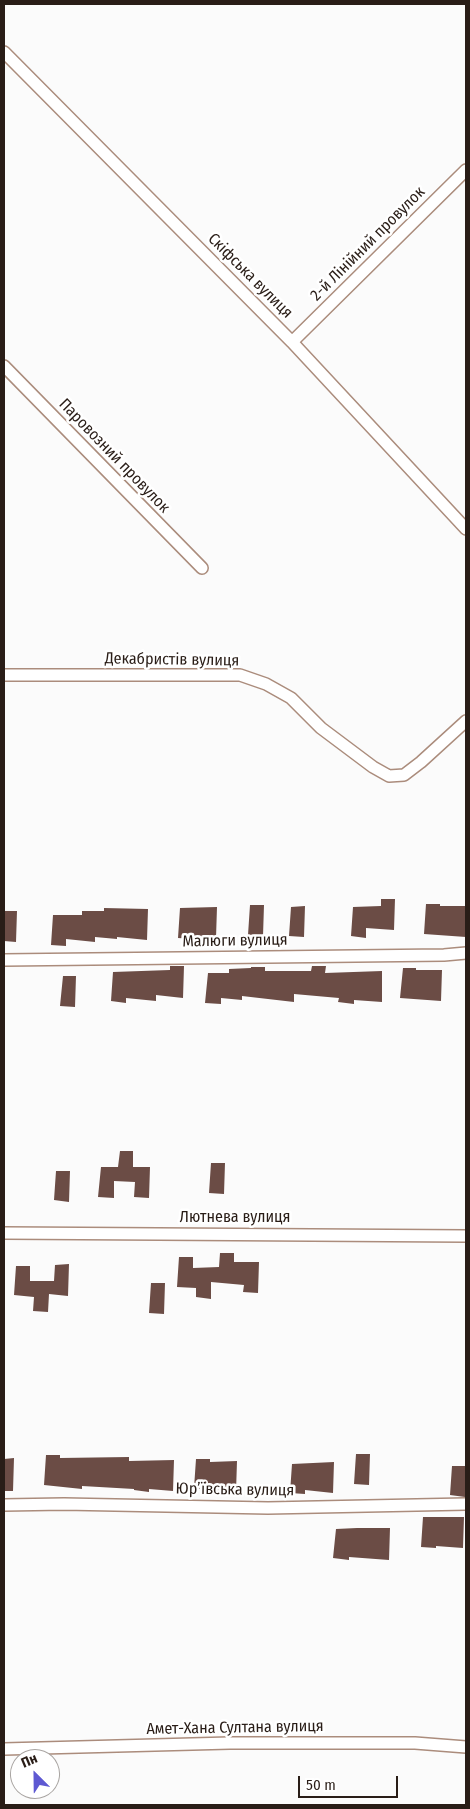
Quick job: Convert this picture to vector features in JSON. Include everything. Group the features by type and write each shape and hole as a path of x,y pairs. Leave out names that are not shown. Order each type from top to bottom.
{"street":[{"name":"Скіфська вулиця","path":"4,52 292,342 466,528"},
{"name":"2-й Лінійний провулок","path":"292,342 466,170"},
{"name":"Паровозний провулок","path":"4,366 202,568"},
{"name":"Декабристів вулиця","path":"4,676 240,675 266,684 292,698 321,728 373,767 389,776 404,776 466,721"},
{"name":"Малюги вулиця","path":"4,960 466,953"},
{"name":"Лютнева вулиця","path":"4,1233 466,1236"},
{"name":"Юр’ївська вулиця","path":"4,1505 64,1504 268,1508 466,1504"},
{"name":"Амет-Хана Султана вулиця","path":"4,1749 230,1743 415,1743 466,1747"}],"building":[{"path":"381,899 395,899 394,930 366,928 366,938 351,936 353,907 381,906"},
{"path":"426,904 466,906 466,937 424,934"},
{"path":"250,905 264,905 263,936 248,935"},
{"path":"305,906 304,937 289,936 291,907"},
{"path":"217,907 216,938 193,936 193,939 178,938 180,908"},
{"path":"104,908 148,909 147,940 95,937 95,942 66,939 66,946 51,945 53,915 82,915 82,911 104,911"},
{"path":"4,911 17,911 16,942 4,941"},
{"path":"170,966 184,966 183,998 156,995 156,1001 126,998 126,1003 111,1001 113,972 170,970"},
{"path":"312,966 326,966 325,973 382,971 382,1002 354,1000 354,1004 338,1002 339,998 294,994 294,1002 242,996 242,1000 221,998 221,1004 205,1003 208,973 229,973 229,969 251,967 265,967 265,971 311,971"},
{"path":"403,968 442,970 441,1001 400,998"},
{"path":"63,976 76,976 75,1007 60,1006"},
{"path":"120,1151 133,1151 133,1167 150,1167 149,1198 134,1197 135,1182 114,1181 114,1198 98,1197 101,1167 118,1167"},
{"path":"211,1163 225,1163 224,1194 209,1193"},
{"path":"56,1171 70,1171 69,1202 54,1200"},
{"path":"220,1253 234,1253 234,1262 259,1262 258,1293 243,1292 244,1285 211,1282 211,1299 196,1297 196,1288 177,1287 179,1257 193,1257 193,1268 219,1267"},
{"path":"69,1264 68,1296 49,1294 48,1312 33,1311 34,1297 14,1295 16,1266 30,1266 30,1281 54,1281 55,1265"},
{"path":"151,1283 165,1283 164,1314 149,1313"},
{"path":"356,1454 370,1454 369,1485 354,1484"},
{"path":"46,1455 60,1455 60,1458 129,1457 129,1461 174,1460 173,1491 149,1489 149,1492 134,1489 82,1486 82,1489 44,1485"},
{"path":"14,1458 13,1491 4,1491 4,1459"},
{"path":"196,1459 210,1459 210,1462 237,1461 236,1492 194,1488"},
{"path":"334,1462 333,1493 305,1490 305,1494 290,1493 292,1464"},
{"path":"452,1466 466,1466 465,1497 450,1495"},
{"path":"423,1517 464,1517 463,1548 421,1547"},
{"path":"390,1528 389,1560 349,1557 349,1560 333,1558 336,1529"}]}
